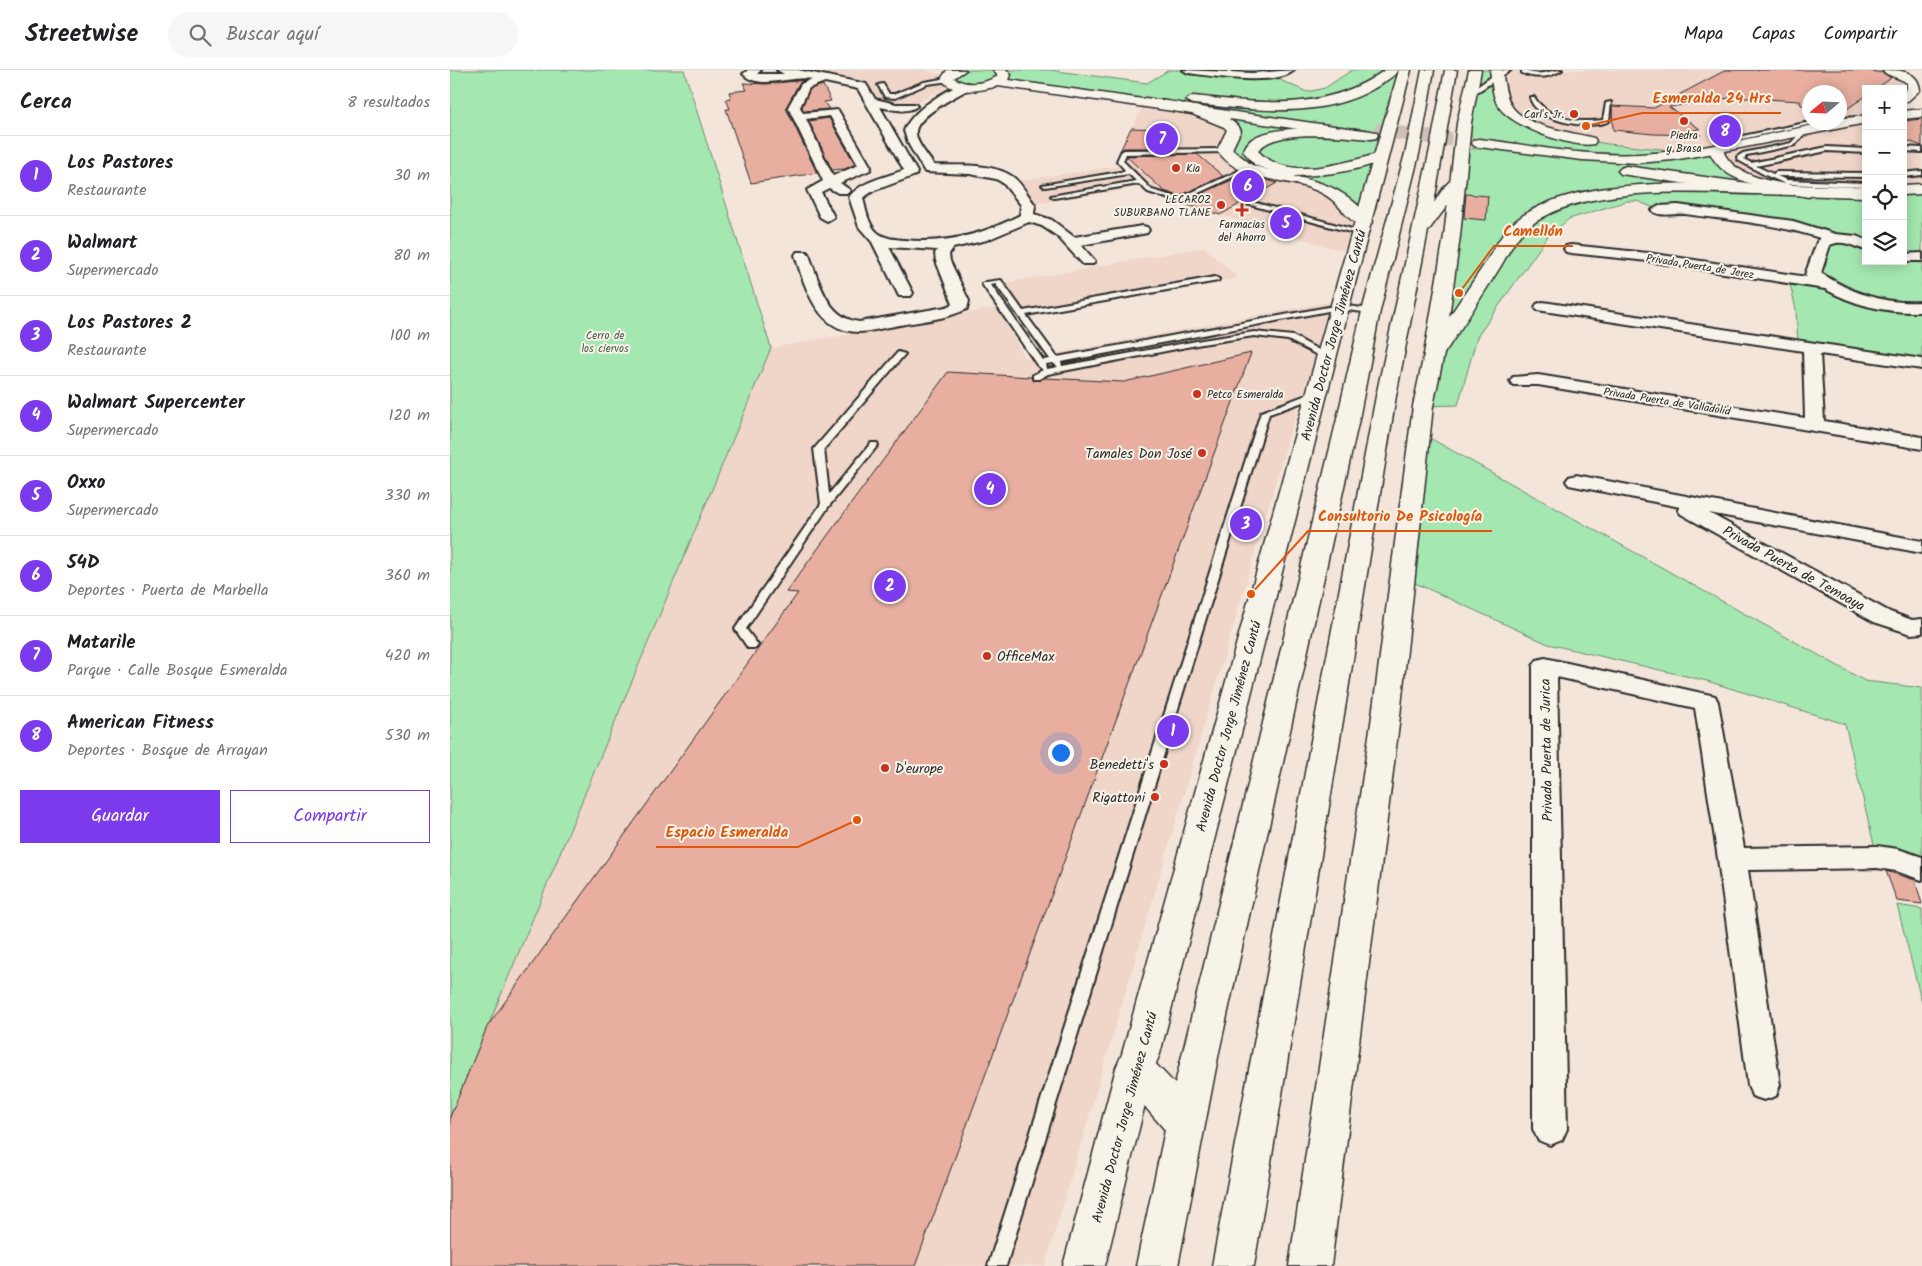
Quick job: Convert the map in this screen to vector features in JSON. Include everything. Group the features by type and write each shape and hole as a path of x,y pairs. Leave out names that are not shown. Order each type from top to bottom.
{"main road":[{"path":"960,70 947,76 951,86 987,85 1000,74 1376,140"},
{"path":"1150,100 1280,106 1316,104 1336,101 1365,90 1393,70"},
{"name":"Avenida Doctor Jorge Jiménez Cantú","path":"1084,1266 1135,1068 1146,1034 1339,307 1375,188 1376,140 1405,70"},
{"path":"1157,1266 1200,1052 1339,458 1371,311 1413,150 1428,70"},
{"path":"1233,1266 1386,396 1439,139 1450,70"},
{"path":"1895,71 1910,79 1914,84 1912,93 1907,96"},
{"path":"1492,74 1504,104 1514,115 1554,133 1603,143 1692,152"},
{"path":"1310,1266 1386,716 1423,406 1434,354 1452,236 1458,182 1492,74"},
{"path":"1150,100 1198,113 1229,124 1234,130 1224,150 1236,163 1266,176 1317,186 1333,192 1362,228"},
{"path":"1907,115 1922,113"},
{"path":"1862,119 1720,148 1655,158 1620,159 1478,146 1755,188 1808,192 1862,192"},
{"path":"1330,132 1376,140 1347,167 1307,171 1269,166 1256,158 1250,151 1254,142 1260,139 1291,133 1330,132"},
{"path":"1720,148 1717,153 1718,157 1733,172 1771,184 1808,192"},
{"path":"1420,232 1458,182"},
{"path":"1434,354 1515,231 1529,219 1549,208 1576,199 1618,192 1755,188"},
{"path":"1907,188 1922,188"},
{"path":"1135,1068 1186,1125"}],"street":[{"path":"756,70 748,74 754,78 805,75"},
{"path":"782,70 862,86 892,136 911,172 868,188 856,197"},
{"path":"1188,70 1250,76 1268,75 1289,70"},
{"path":"822,78 805,86 794,107 830,183 856,197 860,216 870,233 878,240 905,293"},
{"path":"892,136 895,121 914,104 951,86"},
{"path":"951,86 934,106 924,112 912,124 910,132 930,169 974,171 1002,177 1010,182 1028,205 1027,217"},
{"path":"871,102 896,107 914,104"},
{"path":"798,117 834,112 865,167 814,190 827,217"},
{"path":"908,166 927,163"},
{"path":"1659,210 1678,209 1793,225 1834,238 1851,239 1862,244"},
{"path":"878,240 929,246 947,245 994,234 1027,217 1041,219 1053,225 1088,261"},
{"path":"1071,242 1142,230"},
{"name":"Privada Puerta de Jerez","path":"1834,238 1824,242 1813,275 1828,286 1866,302 1903,309 1922,307"},
{"path":"802,255 818,301 842,324 849,327 859,327 950,311 960,306 961,301 943,261 942,254 947,245"},
{"name":"Privada Puerta de Jerez","path":"1571,249 1648,257 1828,286"},
{"path":"1907,258 1922,257"},
{"path":"1543,308 1922,364"},
{"path":"1811,348 1815,425"},
{"name":"Privada Puerta de Valladolid","path":"1519,381 1538,380 1922,443"},
{"name":"Privada Puerta de Temoaya","path":"1576,481 1922,547"},
{"name":"Privada Puerta de Temoaya","path":"1669,500 1882,617 1911,627 1922,626"},
{"name":"Privada Puerta de Jurica","path":"1550,1129 1545,666 1706,702 1732,858 1764,1084"},
{"path":"1732,858 1877,857 1898,860 1922,869"}],"lane":[{"path":"1525,70 1524,72 1528,74 1543,76 1559,70"},
{"path":"881,86 887,96 893,97 926,83 951,86"},
{"path":"1532,98 1535,106 1544,113 1554,117 1590,122 1606,121 1609,103"},
{"path":"1847,119 1862,118"},
{"path":"1720,148 1736,139 1802,126"},
{"path":"1803,132 1793,144 1740,156 1741,160 1786,182 1862,185"},
{"path":"1750,165 1828,149 1862,151"},
{"path":"1907,149 1922,150"},
{"path":"1224,150 1124,152 1120,161 1150,192 1179,200 1247,169"},
{"path":"1044,185 1130,172"},
{"path":"1907,175 1922,173"},
{"path":"1767,174 1862,175"},
{"path":"1054,196 1140,182"},
{"path":"1249,203 1362,228"},
{"path":"1319,216 1362,228"},
{"path":"1022,313 1215,279"},
{"path":"1049,375 986,284 998,282 1061,369"},
{"path":"1040,362 1339,307 1371,311"},
{"path":"1036,378 1049,375 1061,369 1254,334 1290,338 1327,358"},
{"path":"826,504 819,449 901,354"},
{"path":"997,1266 1265,412 1317,394"},
{"path":"752,645 740,629 826,504 874,445"}],"shaded area":[{"path":"799,70 924,70 947,76 952,84 911,106 871,102 862,86 793,72"},
{"path":"1496,70 1888,70 1913,82 1907,92 1907,85 1862,85 1862,192 1771,184 1692,152 1608,144 1570,137 1514,115"},
{"path":"1145,102 1215,118 1317,186 1364,222 1354,254 1182,204 1145,191 1142,187 1028,205 1009,182 1119,166 1115,161"},
{"path":"1922,113 1922,189 1907,190 1907,115"},
{"path":"1204,247 1238,278 1024,317 1000,284"},
{"path":"1329,302 1314,362 1293,423 1045,1266 450,1266 450,1117 771,348 996,308 1026,359"}],"green space":[{"name":"Cerro de los ciervos","path":"450,70 684,70 771,348 450,1117"},
{"path":"960,70 1049,70 1147,83 1169,70 1289,70 1269,75 1307,92 1325,88 1352,70 1405,70 1390,127 1375,130 1377,136 1386,141 1364,222 1339,196 1266,175 1229,157 1234,132 1215,118 999,82 967,86 947,76"},
{"path":"1475,70 1496,70 1501,96 1521,120 1590,141 1608,144 1692,152 1720,148 1724,164 1771,184 1862,192 1862,265 1907,265 1907,190 1922,189 1922,364 1798,346 1796,310 1789,279 1827,285 1813,275 1833,238 1793,225 1659,210 1637,201 1627,201 1569,219 1548,236 1477,337 1458,405 1423,406 1462,148 1478,149 1479,143 1463,140"},
{"path":"1419,432 1865,681 1922,688 1922,875 1877,857 1845,724 1707,681 1548,644 1402,577"},
{"path":"1897,905 1922,909 1922,1003"}],"building":[{"path":"1726,70 1865,70 1883,73 1891,78 1881,85 1862,85 1862,99 1847,109 1847,85 1802,85 1802,105 1800,101 1730,98 1669,107 1700,129 1694,130 1701,135 1653,134 1613,130 1612,106 1654,108"},
{"path":"805,80 799,83 786,108 817,173 751,183 726,109 730,109 726,99 731,98 729,92 747,90 743,83 767,84"},
{"path":"823,85 831,101 824,102 829,109 804,111 802,107 810,89"},
{"path":"829,118 855,164 845,169 832,170 809,121"},
{"path":"1922,119 1922,146 1907,140 1907,121"},
{"path":"1131,128 1173,130 1165,148 1124,148 1120,151"},
{"name":"Kia","path":"1197,154 1223,176 1179,196 1164,191 1127,157 1127,156"},
{"path":"1245,174 1277,183 1220,215 1181,203"},
{"path":"1466,194 1488,196 1486,220 1464,218"},
{"path":"1251,353 915,1266 450,1266 450,1117 487,1027 798,593 786,592 948,372 1031,377 1033,381 1045,378 1124,382"},
{"path":"1886,871 1915,880 1922,904 1897,901"}],"tunnel":[{"path":"1375,130 1479,143"}],"place":[{"name":"Carl's Jr.","path":"1574,114"},
{"name":"Piedra y Brasa","path":"1684,121"},
{"name":"Esmeralda 24 Hrs","path":"1586,126"},
{"name":"American Fitness","path":"1725,131"},
{"name":"Matarile","path":"1162,139"},
{"name":"Kia","path":"1176,168"},
{"name":"54D","path":"1248,186"},
{"name":"LECAROZ SUBURBANO TLANE","path":"1221,205"},
{"name":"Farmacias del Ahorro","path":"1242,210"},
{"name":"Oxxo","path":"1286,223"},
{"name":"Camellón","path":"1459,293"},
{"name":"Petco Esmeralda","path":"1197,394"},
{"name":"Tamales Don José","path":"1202,453"},
{"name":"Walmart Supercenter","path":"990,489"},
{"name":"Los Pastores 2","path":"1246,524"},
{"name":"Walmart","path":"890,586"},
{"name":"Consultorio De Psicología","path":"1251,594"},
{"name":"OfficeMax","path":"987,656"},
{"name":"Los Pastores","path":"1173,731"},
{"name":"Benedetti's","path":"1164,764"},
{"name":"D'europe","path":"885,768"},
{"name":"Rigattoni","path":"1155,797"},
{"name":"Espacio Esmeralda","path":"857,820"}]}
